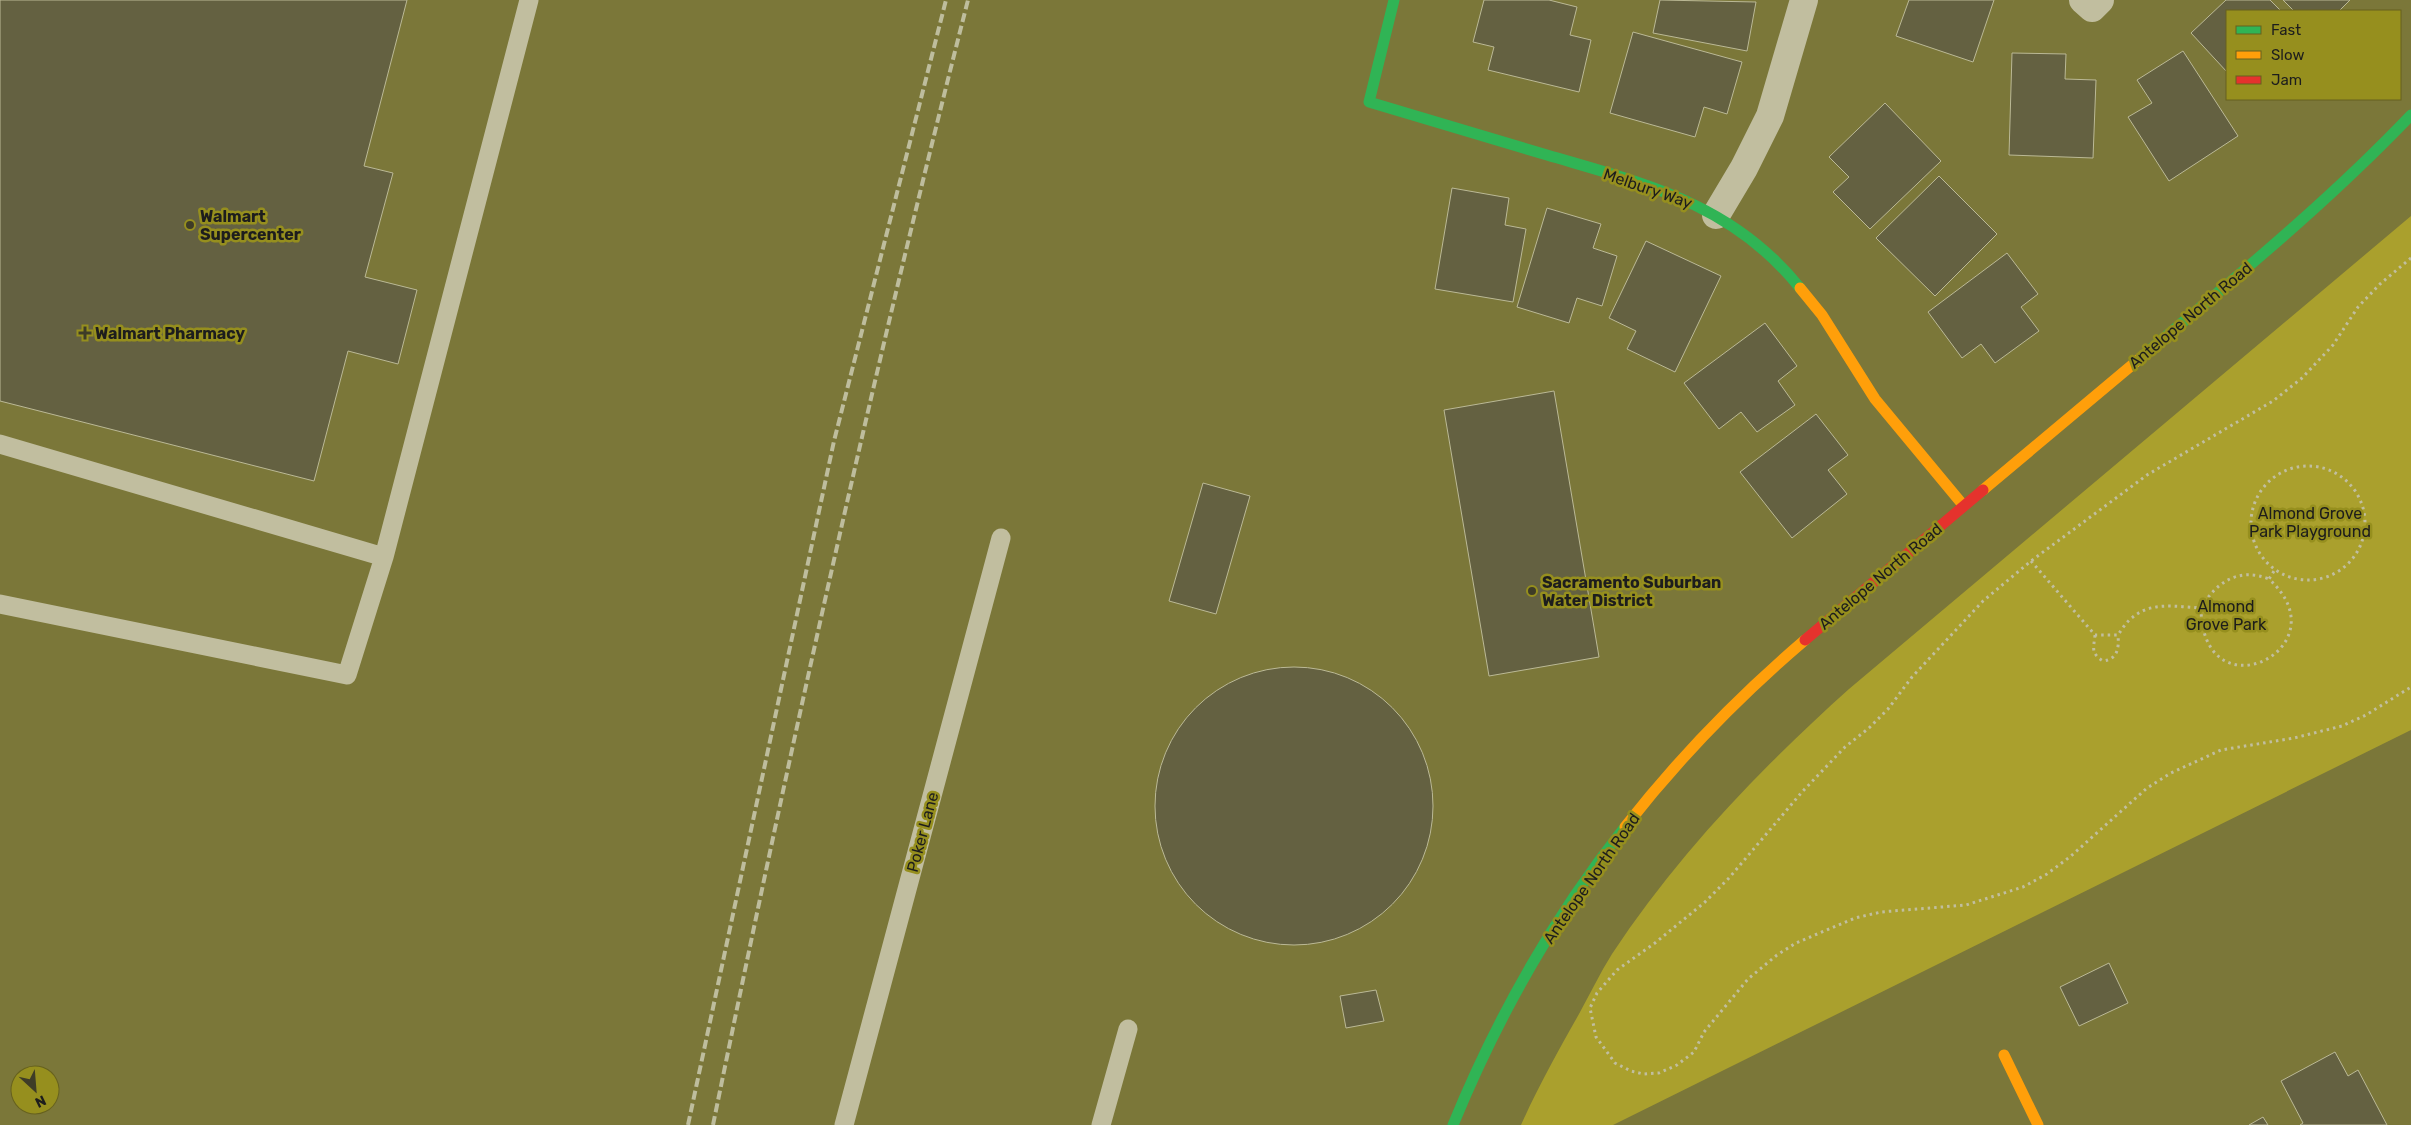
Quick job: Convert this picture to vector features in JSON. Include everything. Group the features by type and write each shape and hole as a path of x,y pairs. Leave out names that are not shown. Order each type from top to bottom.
{"main road":[{"name":"Melbury Way","path":"1394,0 1368,102 1660,189 1716,215 1760,246 1794,279 1822,315 1875,399 1964,506"},
{"name":"Antelope North Road","path":"1453,1125 1497,1028 1550,933 1618,835 1682,758 1758,680 2294,228 2362,166 2411,115"},
{"path":"2004,1055 2038,1125"}],"street":[{"path":"1716,215 1744,168 1770,116 1804,0"},
{"path":"2083,0 2092,8 2100,0"}],"lane":[{"path":"0,604 348,675 384,557 529,0"},
{"path":"0,444 384,557"},
{"name":"Poker Lane","path":"844,1125 1001,538"},
{"path":"1101,1125 1128,1029"}],"path":[{"path":"2411,258 2380,284 2358,307 2333,345 2302,378 2272,401 2147,475 2031,561 1983,601 1912,677 1888,709 1869,728 1845,747 1802,792 1730,878 1705,902 1617,970 1597,993 1590,1008 1596,1037 1615,1063 1643,1074 1659,1072 1677,1065 1694,1052 1709,1026 1748,979 1777,955 1823,930 1855,918 1881,912 1966,905 2023,887 2047,874 2071,856 2147,788 2170,773 2221,750 2294,738 2342,726 2366,715 2411,687"},
{"path":"2319,467 2343,476 2353,486 2365,521 2362,543 2352,560 2342,569 2322,578 2295,579 2274,571 2256,552 2252,536 2253,510 2267,483 2271,478 2294,468 2319,467"},
{"path":"2031,561 2096,635 2118,635"},
{"path":"2269,579 2274,571"},
{"path":"2250,574 2269,579 2281,589 2288,603 2290,629 2285,643 2277,654 2264,662 2248,666 2235,665 2214,653 2203,633 2201,608 2215,590 2233,576 2250,574"},
{"path":"2096,635 2092,647 2094,653 2103,661 2110,660 2118,649 2118,635 2132,617 2152,607 2166,605 2201,608"}],"green space":[{"name":"Almond Grove Park","path":"2411,216 2411,730 1613,1125 1521,1125 1534,1097 1612,954 1664,882 1753,781 1849,689"}],"building":[{"name":"Walmart Supercenter","path":"0,0 407,0 364,166 393,173 365,277 417,290 398,364 348,351 314,481 0,401"},
{"path":"1484,0 1549,0 1577,7 1570,35 1591,40 1579,92 1488,70 1494,47 1473,42"},
{"path":"1660,0 1756,2 1747,51 1653,33"},
{"path":"1909,0 1994,0 1973,62 1896,36"},
{"path":"2226,0 2270,0 2280,10 2226,10 2226,71 2191,33"},
{"path":"2283,0 2350,0 2340,10 2293,10"},
{"path":"1633,32 1742,62 1727,114 1704,107 1695,137 1610,113"},
{"path":"2183,51 2238,136 2169,181 2128,117 2152,103 2137,80"},
{"path":"2012,53 2066,54 2065,79 2096,80 2093,158 2009,155"},
{"path":"1885,103 1941,161 1870,229 1833,192 1849,177 1829,157"},
{"path":"1939,176 1997,234 1935,296 1876,238"},
{"path":"1452,188 1509,198 1505,225 1526,229 1513,302 1435,289"},
{"path":"1547,208 1601,224 1593,248 1617,256 1602,306 1577,298 1569,323 1517,307"},
{"path":"1646,241 1721,276 1675,372 1627,349 1636,331 1609,318"},
{"path":"2007,253 2038,294 2021,307 2039,331 1995,363 1981,344 1962,358 1928,312"},
{"path":"1765,323 1797,366 1778,381 1795,405 1757,432 1741,412 1719,429 1684,383"},
{"name":"Sacramento Suburban Water District","path":"1554,391 1599,657 1489,676 1444,410"},
{"path":"1816,414 1848,455 1828,470 1847,494 1792,538 1740,472"},
{"path":"1203,483 1250,496 1216,614 1169,601"},
{"path":"1294,667 1334,673 1360,683 1392,708 1417,740 1427,766 1433,806 1427,846 1417,872 1392,904 1360,929 1334,939 1294,945 1254,939 1228,929 1196,904 1171,872 1161,846 1155,806 1161,766 1171,740 1196,708 1228,683 1254,673"},
{"path":"2109,963 2128,1003 2079,1026 2060,987"},
{"path":"1376,990 1384,1021 1346,1028 1340,996"},
{"path":"2335,1052 2348,1076 2358,1070 2387,1125 2300,1125 2303,1123 2281,1081"},
{"path":"2263,1117 2268,1125 2249,1125"}],"railway":[{"path":"688,1125 834,441 946,0"},
{"path":"713,1125 802,702 899,280 968,0"}],"traffic: fast":[{"path":"1394,0 1369,102 1618,176 1685,200 1716,216 1746,235 1774,259 1800,288"},
{"path":"2144,355 2314,209 2411,115"},
{"path":"1453,1125 1488,1046 1528,970 1574,897 1625,827"}],"traffic: slow":[{"path":"1800,288 1822,315 1875,399 1963,505"},
{"path":"1983,490 2144,355"},
{"path":"1625,827 1645,801 1710,729 1805,640"},
{"path":"2004,1055 2038,1125"}],"traffic: jam":[{"path":"1805,640 1983,490"}],"place":[{"name":"Walmart Supercenter","path":"190,225"},
{"name":"Walmart Pharmacy","path":"85,333"},
{"name":"Sacramento Suburban Water District","path":"1532,591"}],"park label":[{"name":"Almond Grove Park Playground","path":"2310,522"}]}
